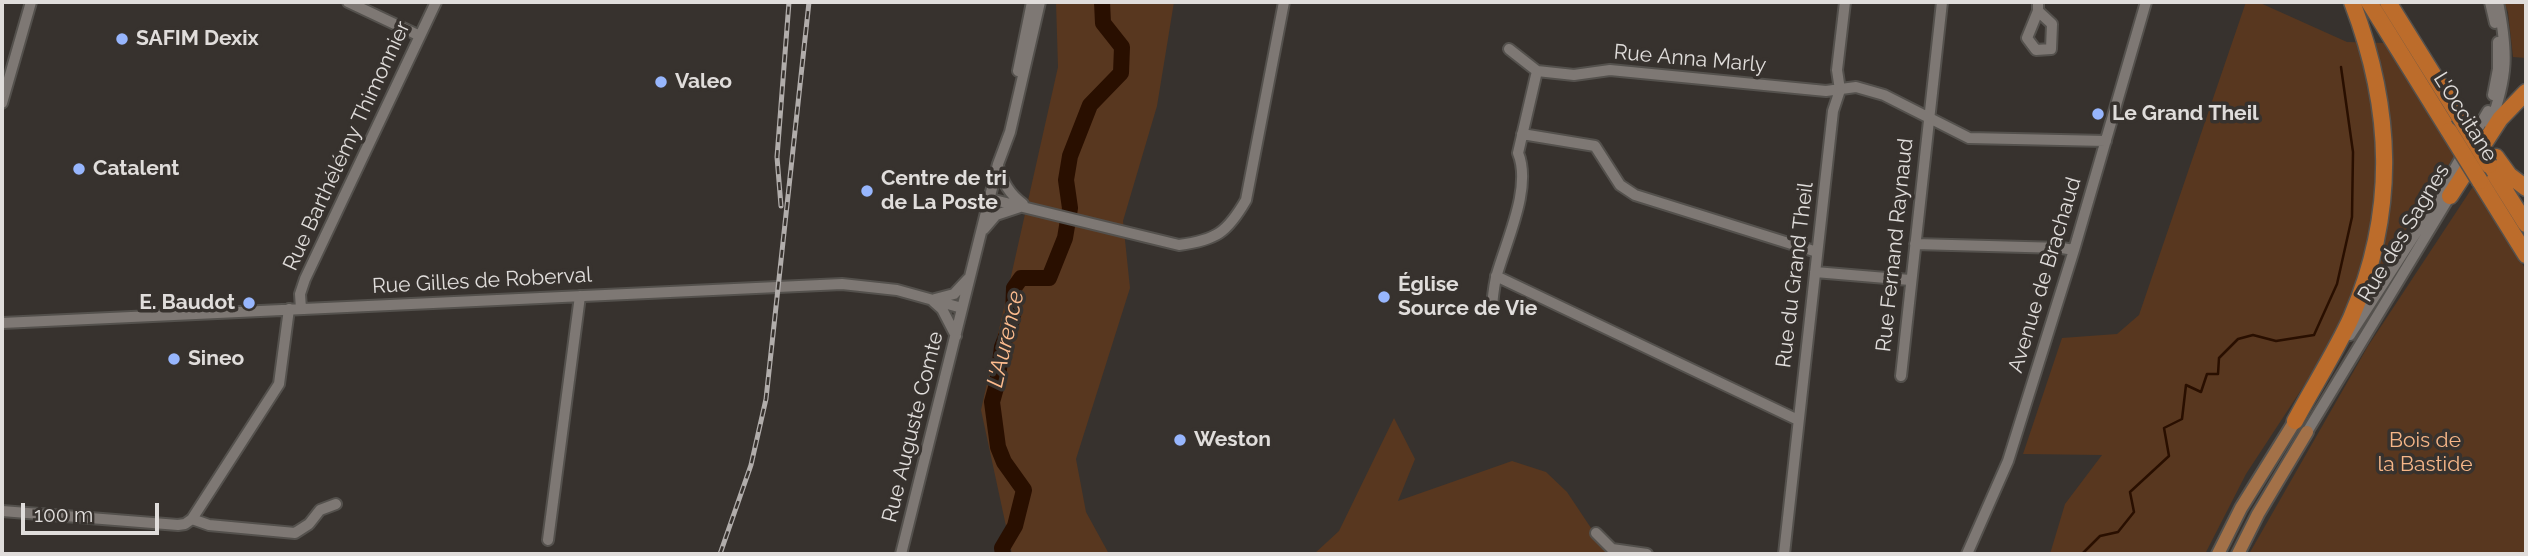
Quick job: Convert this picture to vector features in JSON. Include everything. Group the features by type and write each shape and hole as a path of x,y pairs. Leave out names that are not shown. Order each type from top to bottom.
{"highway":[{"path":"2301,427 2354,309 2374,252 2381,213 2385,162 2381,102 2374,64 2352,2"},
{"name":"L'Occitane","path":"2369,2 2526,254"},
{"name":"L'Occitane","path":"2388,2 2459,116 2493,161 2526,224"},
{"path":"2450,195 2500,119 2526,92"},
{"path":"2493,161 2526,188"}],"main road":[{"path":"2218,554 2241,508 2301,427"},
{"path":"2238,554 2301,427"}],"street":[{"path":"2,103 31,2"},
{"path":"348,2 420,36"},
{"name":"Rue Barthélémy Thimonnier","path":"192,519 279,384 295,309 305,279 436,2"},
{"path":"1003,148 1004,129 1032,2"},
{"path":"1003,148 1013,120 1040,2"},
{"path":"990,199 1178,245 1222,234 1235,221 1246,200 1284,2"},
{"name":"Rue du Grand Theil","path":"1784,554 1833,111 1840,90 1837,70 1845,2"},
{"name":"Rue Fernand Raynaud","path":"1900,376 1942,2"},
{"name":"Avenue de Brachaud","path":"1967,554 2008,461 2074,250 2146,2"},
{"name":"Rue des Sagnes","path":"2301,427 2486,116 2498,69 2499,47 2490,2"},
{"name":"Rue des Sagnes","path":"2301,427 2450,195 2490,125 2505,75 2505,37 2498,2"},
{"path":"1492,306 1496,276 1508,243 1523,180 1518,153 1537,71 1509,49"},
{"name":"Rue Anna Marly","path":"1537,71 1574,75 1610,70 1826,91 1856,87 1884,94 1969,138 2106,141"},
{"path":"1522,134 1595,146 1620,184 1635,195 1817,252"},
{"name":"Rue Auguste Comte","path":"901,554 1003,148"},
{"path":"998,164 1014,198 1025,206"},
{"path":"981,235 996,215 1025,206"},
{"path":"1915,244 2074,250"},
{"path":"1815,272 1910,281"},
{"path":"930,300 954,294 970,276"},
{"path":"1496,276 1798,420"},
{"name":"Rue Gilles de Roberval","path":"2,323 842,284 897,290 962,308"},
{"path":"548,540 580,296"},
{"path":"930,300 942,309 956,336"},
{"path":"2,511 178,526 192,519 209,525 295,533 309,524 320,510 337,504"},
{"path":"1596,533 1612,549 1647,554"}],"green space":[{"path":"1056,2 1174,2 1157,106 1123,221 1130,288 1076,459 1086,512 1109,554 1012,554 981,410 1058,67"},
{"path":"2246,2 2258,2 2347,42 2385,43 2455,155 2246,474 2205,554 2050,554 2065,504 2102,455 2023,454 2062,338 2117,334 2139,315"},
{"path":"2504,2 2526,2 2526,58 2513,57 2508,12"},
{"name":"Bois de la Bastide","path":"2474,185 2526,270 2526,554 2249,554 2368,346"},
{"path":"1394,418 1415,459 1398,501 1512,461 1546,472 1567,492 1597,537 1627,554 1314,554 1339,531"}],"waterway":[{"name":"L'Aurence","path":"1003,554 1002,548 1015,526 1024,490 1004,462 998,447 992,402 1002,347 1013,318 1014,288 1021,278 1049,278 1065,238 1070,208 1066,180 1070,156 1090,105 1121,73 1122,47 1103,23 1102,2"},
{"path":"2082,554 2100,536 2118,532 2134,512 2130,492 2169,456 2164,428 2182,419 2186,385 2201,392 2207,374 2218,374 2219,358 2238,339 2253,335 2276,341 2314,335 2337,284 2352,217 2353,152 2341,67"}],"railway":[{"path":"781,206 777,157 789,2"},
{"path":"720,554 751,465 766,399 809,2"}],"place":[{"name":"SAFIM Dexix","path":"122,39"},
{"name":"Valeo","path":"661,82"},
{"name":"Le Grand Theil","path":"2098,114"},
{"name":"Catalent","path":"79,169"},
{"name":"Centre de tri de La Poste","path":"867,191"},
{"name":"Église Source de Vie","path":"1384,297"},
{"name":"E. Baudot","path":"249,303"},
{"name":"Sineo","path":"174,359"},
{"name":"Weston","path":"1180,440"}]}
